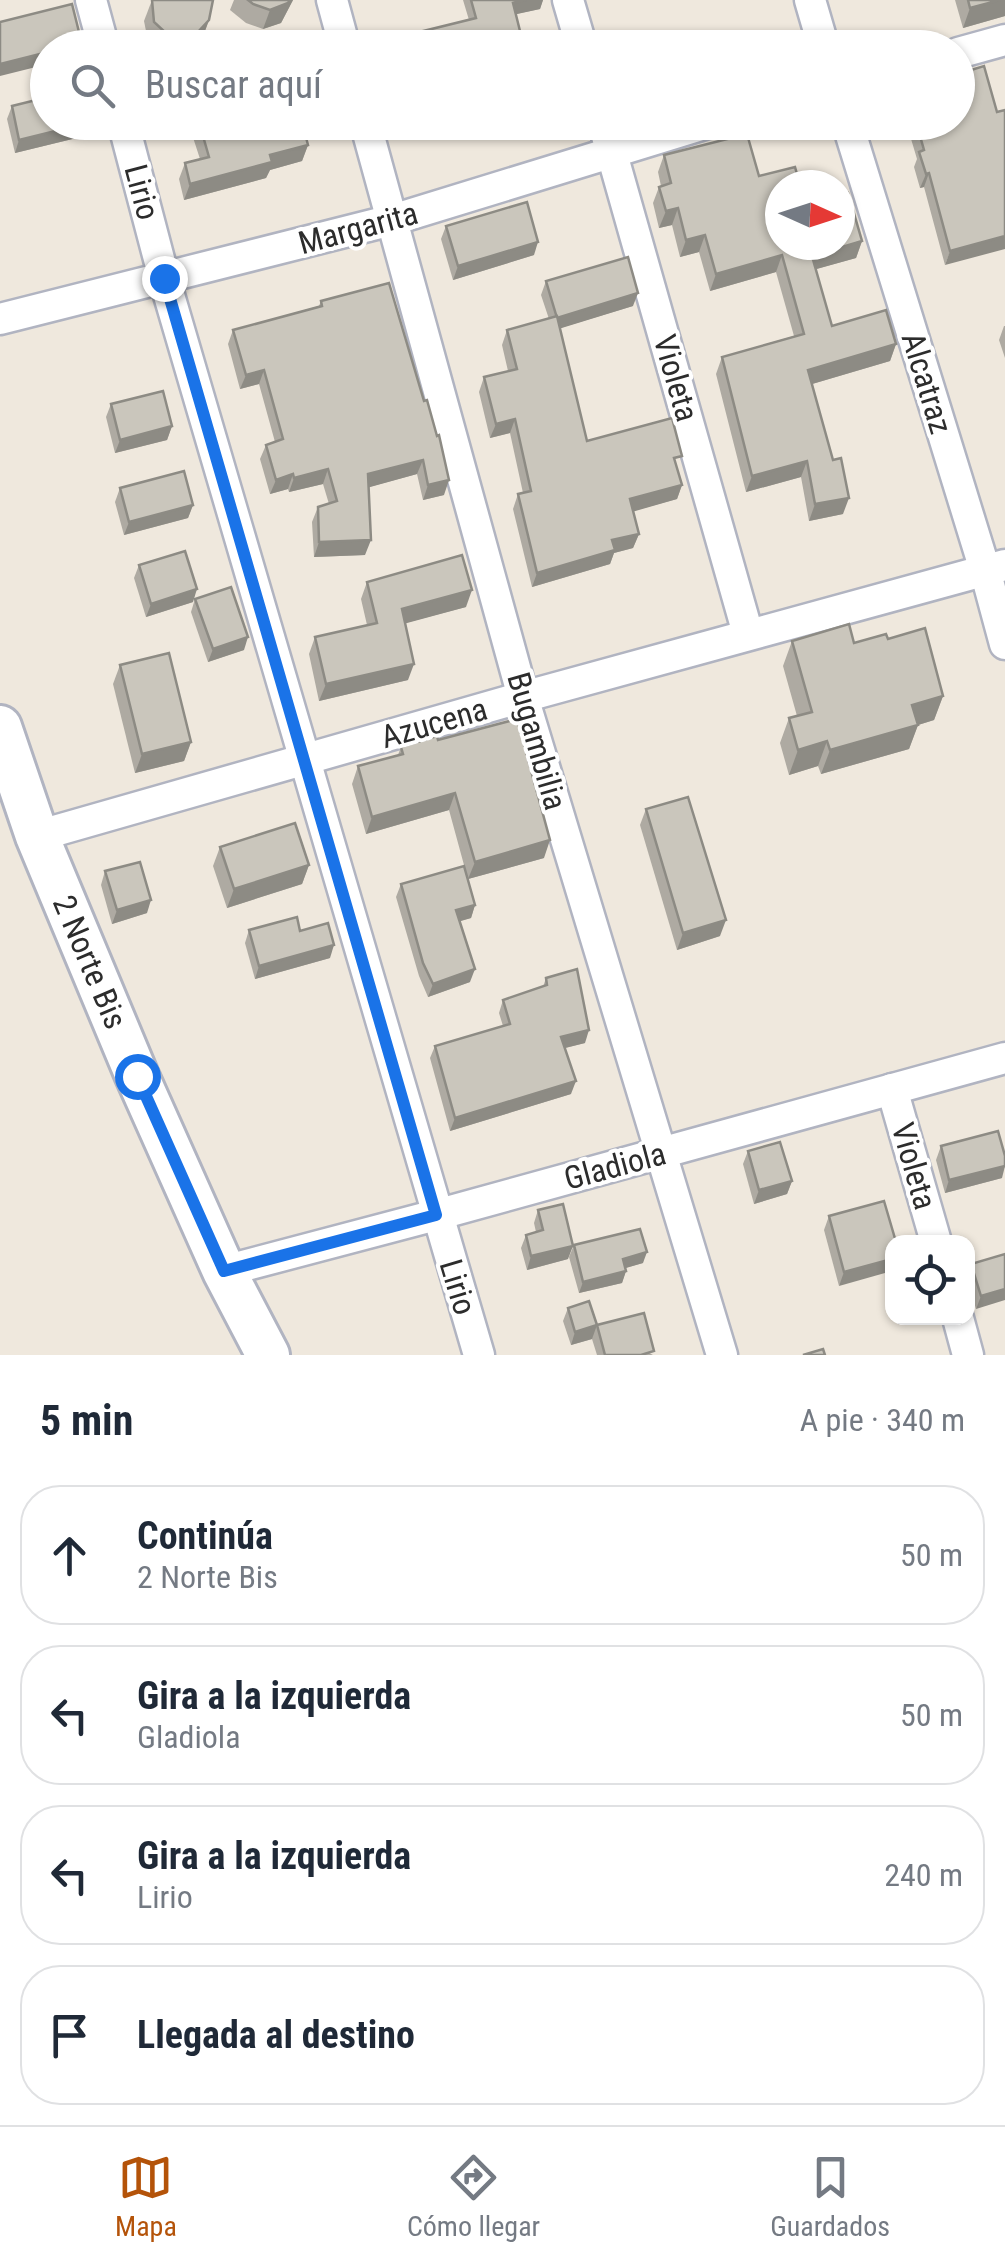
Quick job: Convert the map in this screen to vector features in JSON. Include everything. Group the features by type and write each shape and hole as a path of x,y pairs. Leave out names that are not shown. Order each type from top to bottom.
{"street":[{"path":"91,0 99,30"},
{"path":"332,0 340,30"},
{"path":"568,0 577,30"},
{"path":"810,0 819,30"},
{"path":"975,48 1005,40"},
{"name":"Lirio","path":"128,140 164,278 478,1355"},
{"name":"Bugambilia","path":"371,140 523,697 722,1355"},
{"name":"Margarita","path":"0,319 392,220 600,140"},
{"name":"Violeta","path":"609,140 748,634"},
{"name":"Alcatraz","path":"853,140 995,568 1005,644"},
{"name":"Azucena","path":"37,836 995,568"},
{"name":"2 Norte Bis","path":"0,728 37,836 137,1076 224,1271 268,1355"},
{"name":"Gladiola","path":"224,1271 1005,1058"},
{"name":"Violeta","path":"892,1089 934,1235"},
{"path":"960,1325 968,1355"}],"building":[{"path":"152,0 213,0 209,20 200,30 163,30 154,22"},
{"path":"248,0 290,0 270,10"},
{"path":"471,0 526,0 513,3 520,30 427,30 476,18"},
{"path":"968,0 1000,0 970,8"},
{"path":"72,4 78,30 30,30 30,56 0,64 0,22"},
{"path":"984,66 997,112 1005,110 1005,236 950,251 929,173 926,174 919,152 924,150 921,140 975,140 975,69"},
{"path":"30,102 30,137 19,140 12,106"},
{"path":"204,140 307,140 308,145 270,155 272,162 190,184 185,163 209,157"},
{"path":"723,140 749,140 759,176 765,174 765,260 716,274 705,235 686,240 678,208 666,211 659,187 671,183 664,155"},
{"path":"527,202 538,242 458,266 446,226"},
{"path":"855,217 862,241 855,243"},
{"path":"628,257 638,293 557,318 546,281"},
{"path":"783,260 813,260 832,326 886,310 896,344 808,370 833,460 841,458 849,498 815,504 807,461 752,476 722,357 804,334"},
{"path":"389,283 424,401 427,400 439,435 449,480 428,485 423,460 368,474 371,540 319,542 318,507 337,501 328,469 276,480 266,445 283,439 264,370 246,375 233,330"},
{"path":"557,316 587,441 672,418 682,456 674,458 682,485 630,499 639,534 612,540 615,550 537,573 518,494 531,491 515,419 496,424 484,377 517,369 507,330"},
{"path":"163,391 172,426 120,440 111,404"},
{"path":"184,471 193,505 129,522 120,488"},
{"path":"185,551 197,589 151,604 139,565"},
{"path":"462,555 472,590 402,609 414,664 326,684 315,637 377,623 367,582"},
{"path":"231,587 248,637 213,649 195,599"},
{"path":"849,624 854,643 886,634 888,639 925,628 943,696 912,705 918,725 830,750 827,741 798,750 789,718 812,712 792,641"},
{"path":"169,653 191,742 142,754 120,665"},
{"path":"517,719 550,840 475,862 455,793 372,817 358,766 403,754 401,747 437,736 438,740"},
{"path":"688,797 726,920 683,933 646,809"},
{"path":"295,823 309,865 234,889 220,847"},
{"path":"140,862 151,900 117,910 105,871"},
{"path":"464,866 475,905 456,910 475,969 433,984 423,963 401,884"},
{"path":"297,917 300,931 328,923 334,945 259,966 249,930"},
{"path":"577,969 589,1030 561,1037 576,1081 455,1118 435,1046 510,1024 503,1000 547,985 546,978"},
{"path":"998,1131 1005,1166 949,1180 941,1146"},
{"path":"780,1142 792,1181 759,1190 748,1151"},
{"path":"884,1201 894,1235 885,1235 885,1261 844,1272 829,1216"},
{"path":"563,1204 573,1246 531,1256 526,1235 543,1230 538,1210"},
{"path":"640,1229 647,1252 623,1259 626,1271 583,1282 574,1245"},
{"path":"1005,1254 1005,1289 981,1296 975,1263"},
{"path":"589,1301 597,1325 575,1332 568,1308"},
{"path":"644,1313 654,1351 605,1355 597,1325"},
{"path":"823,1349 825,1355 803,1355"}],"route":[{"path":"137,1076 224,1271 436,1215 164,278"}]}
